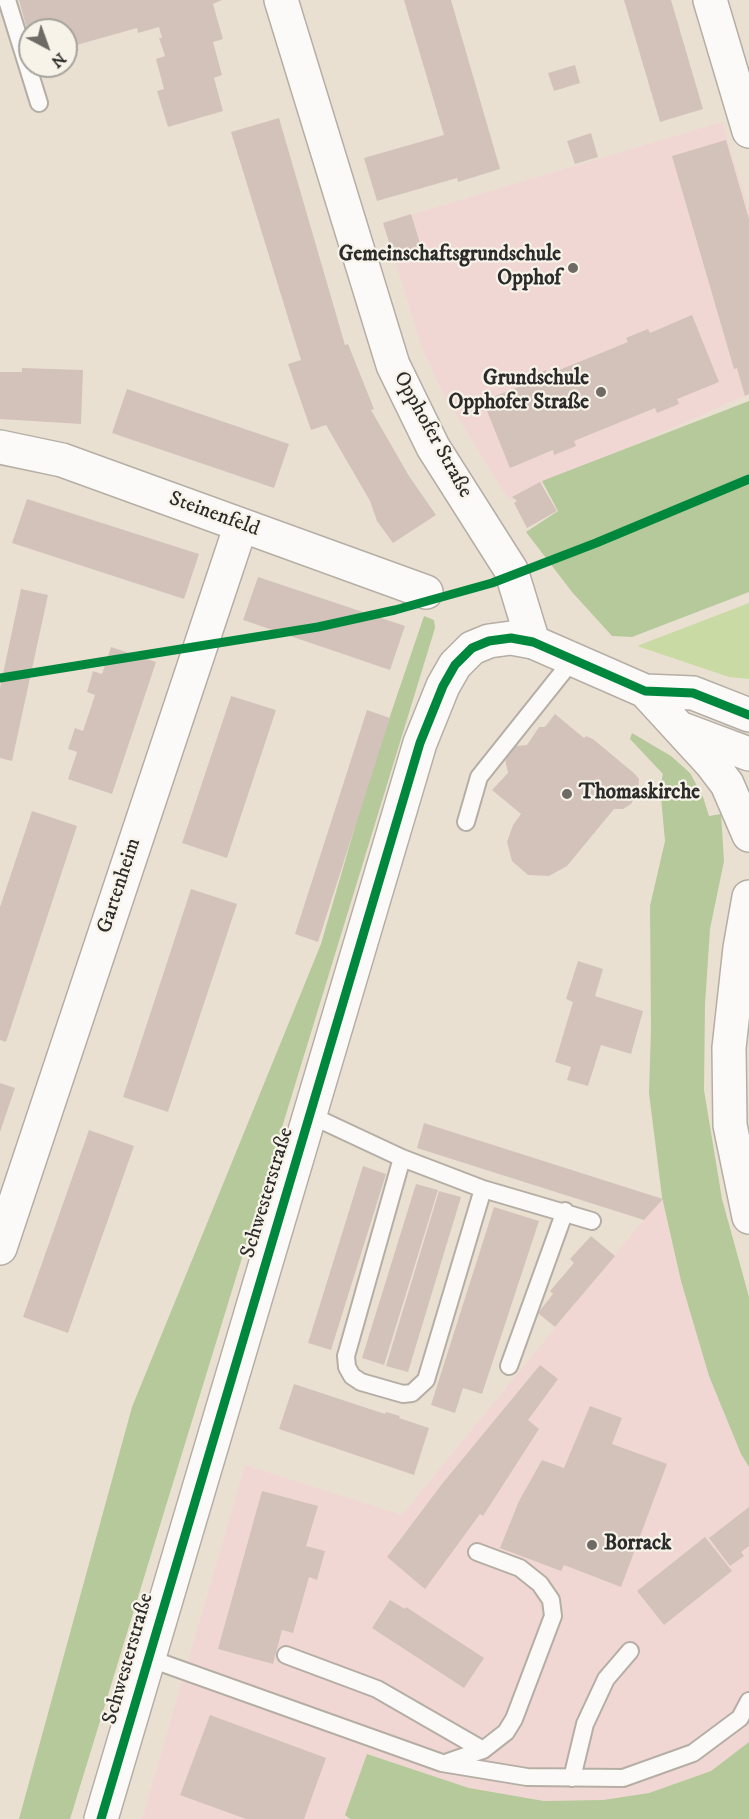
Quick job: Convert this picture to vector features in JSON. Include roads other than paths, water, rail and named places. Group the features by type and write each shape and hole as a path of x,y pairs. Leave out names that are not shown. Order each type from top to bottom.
{"street":[{"name":"Opphofer Straße","path":"281,0 393,365 433,447 511,570 533,642"},
{"path":"710,0 749,131"},
{"name":"Steinenfeld","path":"0,447 62,460 426,592"},
{"name":"Gartenheim","path":"0,1248 241,525"},
{"name":"Schwesterstraße","path":"101,1819 420,743 443,686 455,665 472,648 489,640 511,638 533,642"},
{"path":"533,642 645,691 693,693 749,715"},
{"path":"645,691 711,763 727,784 749,835"},
{"path":"675,726 749,754"},
{"path":"749,897 740,948 729,1048 730,1125 749,1217"}],"lane":[{"path":"7,0 39,103"},
{"path":"466,822 479,777 573,658"},
{"path":"310,1115 402,1158 483,1189 565,1211 592,1221"},
{"path":"402,1158 346,1356 347,1367 352,1376 361,1382 403,1394 412,1393 426,1380 483,1189"},
{"path":"509,1366 565,1211"},
{"path":"442,1763 483,1750 497,1741 514,1719 553,1616 551,1600 540,1584 520,1568 477,1552"},
{"path":"572,1778 585,1724 606,1679 630,1651"},
{"path":"286,1655 377,1689 483,1750"},
{"path":"148,1658 442,1763 527,1777 623,1778 693,1753 740,1718 749,1701"}],"place":[{"name":"Gemeinschaftsgrundschule Opphof","path":"573,268"},
{"name":"Grundschule Opphofer Straße","path":"601,392"},
{"name":"Thomaskirche","path":"567,794"},
{"name":"Borrack","path":"592,1545"}]}
